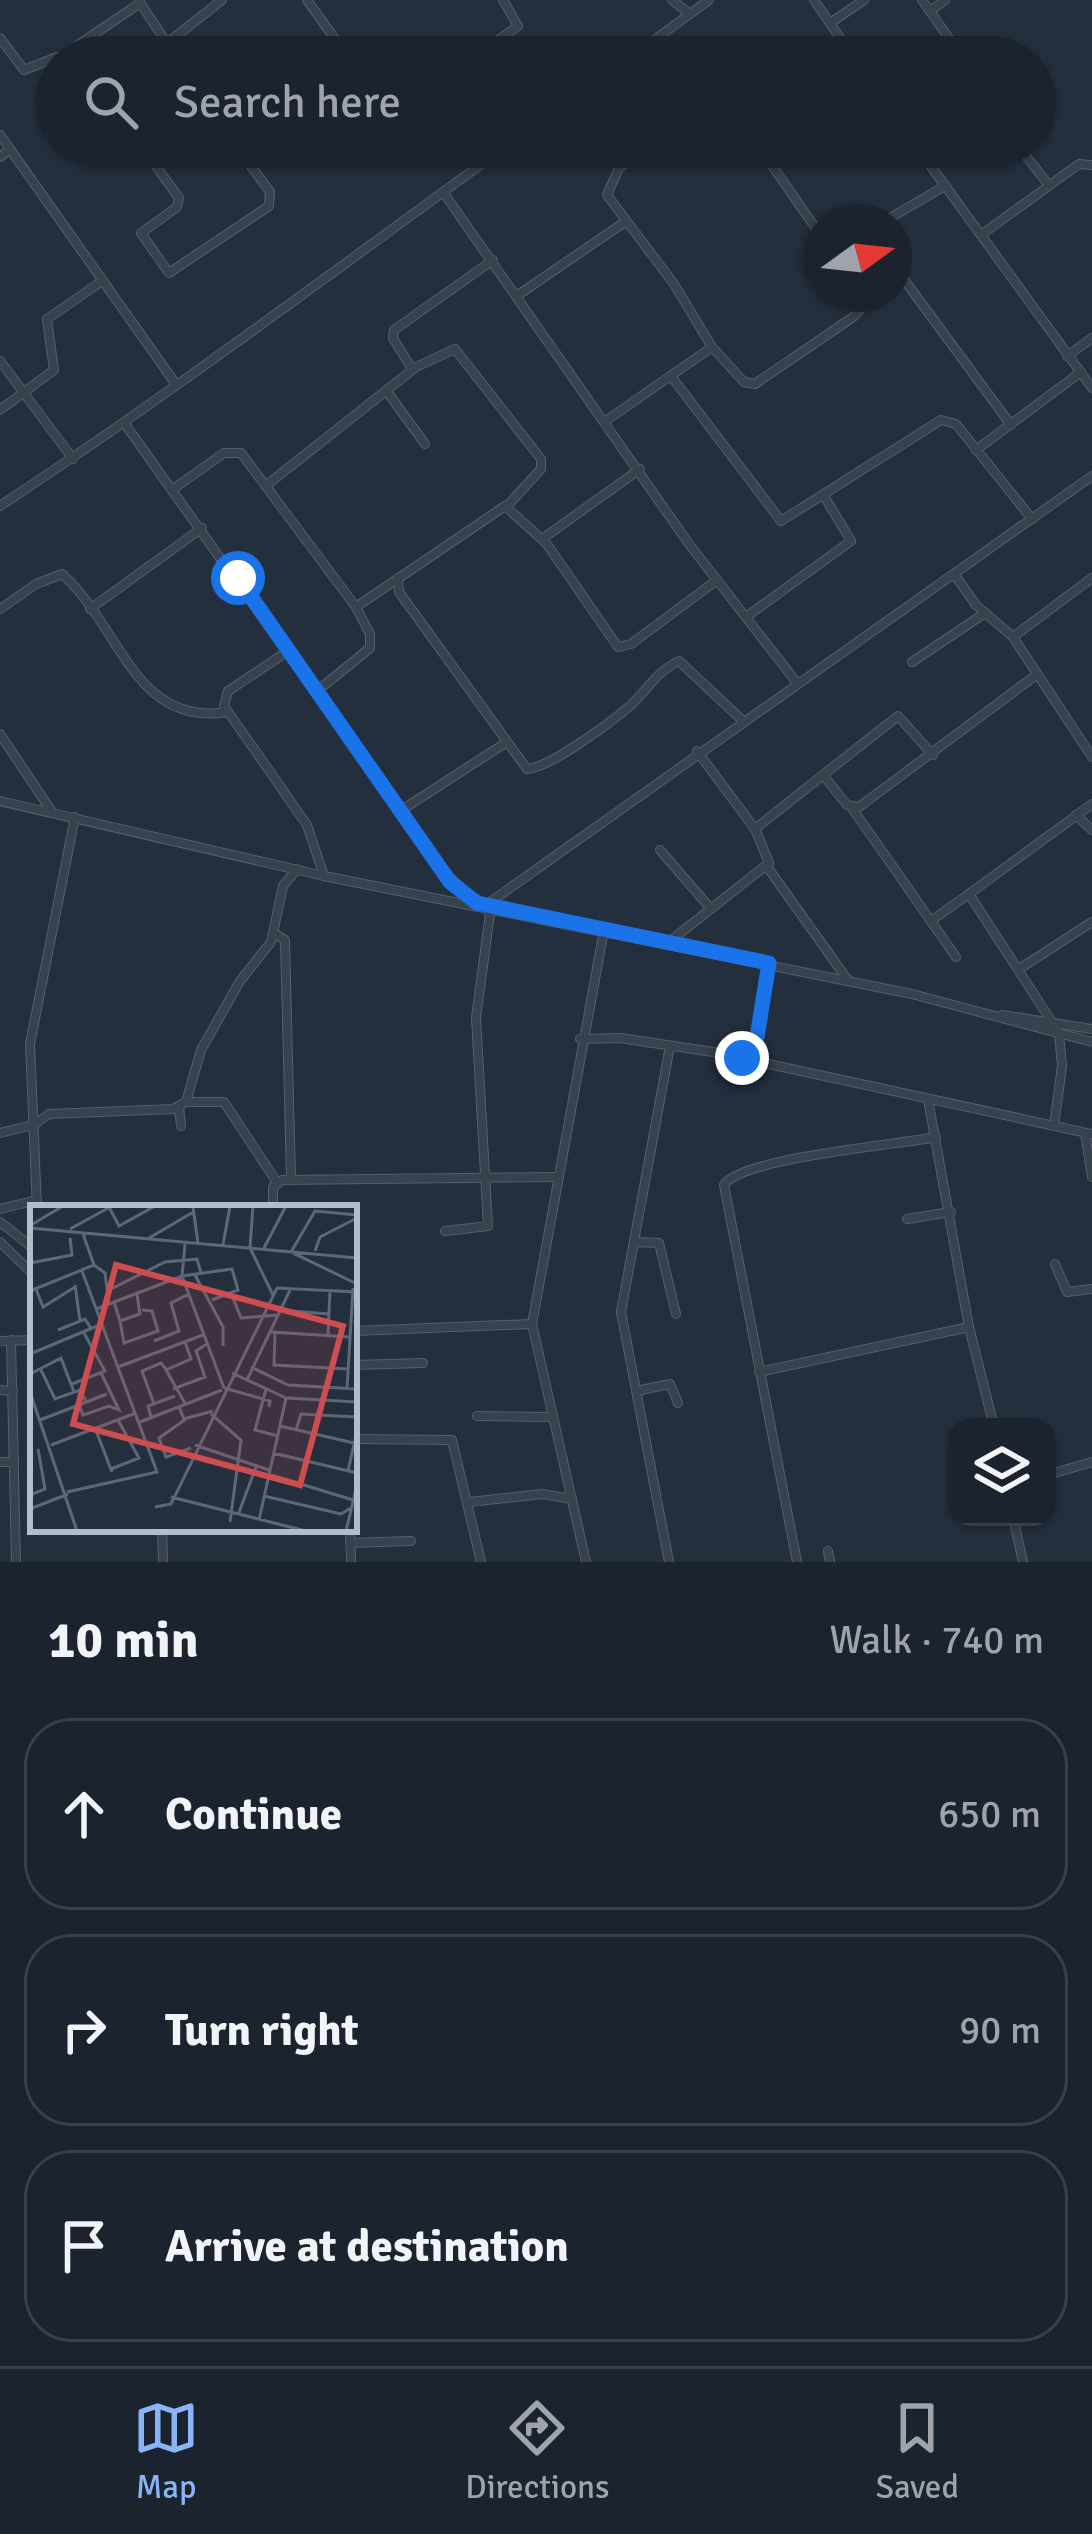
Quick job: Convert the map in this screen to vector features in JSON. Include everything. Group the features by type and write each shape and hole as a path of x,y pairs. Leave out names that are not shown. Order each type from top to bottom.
{"street":[{"path":"176,36 222,0"},
{"path":"307,0 333,36"},
{"path":"503,0 518,26 504,36"},
{"path":"672,0 690,14"},
{"path":"660,36 709,0"},
{"path":"814,0 838,36"},
{"path":"830,23 864,0"},
{"path":"922,0 948,36"},
{"path":"930,10 945,0"},
{"path":"97,36 139,2 161,36"},
{"path":"0,38 24,70 36,65"},
{"path":"0,135 175,382"},
{"path":"0,157 10,149"},
{"path":"981,235 1078,164 1092,165"},
{"path":"157,168 179,198 178,207 141,233 169,273 269,206 270,192 252,168"},
{"path":"0,506 125,424 175,382 476,168"},
{"path":"620,168 607,184 607,195 674,284 712,347 744,382 755,384 859,312"},
{"path":"773,168 804,212"},
{"path":"932,168 1092,388"},
{"path":"1035,168 1048,184"},
{"path":"912,206 945,187"},
{"path":"442,192 717,580 797,683"},
{"path":"518,295 625,222"},
{"path":"413,370 393,338 394,330 493,260"},
{"path":"0,410 55,367 45,335 46,320 102,280"},
{"path":"912,290 1011,425"},
{"path":"1067,356 1092,338"},
{"path":"607,420 712,347"},
{"path":"268,484 413,370 454,349 541,458 541,469 507,506 356,607"},
{"path":"0,361 73,458"},
{"path":"976,450 1081,372"},
{"path":"671,376 776,518 788,519 941,420 956,424 1032,519"},
{"path":"388,393 425,444"},
{"path":"125,424 450,882 485,905"},
{"path":"173,489 232,451 251,460 356,607 370,634 370,648 316,692"},
{"path":"542,539 640,470"},
{"path":"446,1231 488,1226 476,1018 485,905 1092,476"},
{"path":"746,617 851,542 824,496"},
{"path":"507,506 542,539 618,647 631,644 717,580"},
{"path":"90,609 202,528"},
{"path":"0,609 56,574 69,580 161,703 190,714 227,712"},
{"path":"954,574 985,613 1013,637 1092,757"},
{"path":"398,578 399,592 504,744 518,763 533,770 632,704 653,678 679,661 742,720"},
{"path":"1013,637 1092,578"},
{"path":"380,590 399,592"},
{"path":"912,662 985,613"},
{"path":"288,651 224,694 227,712 307,825 324,876"},
{"path":"853,808 880,796 1036,675"},
{"path":"755,829 898,716 933,755"},
{"path":"0,734 52,812"},
{"path":"400,812 504,744"},
{"path":"698,751 755,829 769,856 768,868 848,980"},
{"path":"823,775 853,808 956,957"},
{"path":"0,801 324,876 848,980 1092,1042"},
{"path":"930,921 1080,818 1089,806"},
{"path":"0,1209 37,1204 30,1044 74,817"},
{"path":"1080,818 1092,830"},
{"path":"660,850 711,909"},
{"path":"668,943 768,868"},
{"path":"181,1126 200,1050 274,933 283,886 297,869"},
{"path":"969,894 1059,1033 1062,1066 1054,1126"},
{"path":"1019,969 1092,922"},
{"path":"586,1562 532,1324 580,1039 604,930"},
{"path":"274,933 285,940 291,1179"},
{"path":"742,1058 756,1043 769,963"},
{"path":"994,1016 1020,1014 1092,1029"},
{"path":"580,1039 742,1058 1089,1134 1092,1177"},
{"path":"669,1562 620,1312 670,1046"},
{"path":"928,1099 969,1327 992,1418"},
{"path":"0,1133 33,1125 55,1113 224,1102 275,1181 273,1205"},
{"path":"797,1562 723,1191 726,1180 774,1163 936,1137"},
{"path":"275,1181 556,1177"},
{"path":"907,1220 951,1212"},
{"path":"0,1222 30,1246"},
{"path":"0,1242 30,1271"},
{"path":"634,1242 659,1243 676,1314"},
{"path":"1055,1264 1067,1292 1092,1289"},
{"path":"357,1331 532,1324"},
{"path":"759,1372 969,1327"},
{"path":"11,1340 16,1562"},
{"path":"0,1341 30,1340"},
{"path":"357,1365 423,1363"},
{"path":"636,1390 670,1384 677,1403"},
{"path":"0,1390 13,1391"},
{"path":"477,1416 550,1417"},
{"path":"357,1439 452,1440 481,1562"},
{"path":"0,1462 14,1462"},
{"path":"1056,1472 1092,1462"},
{"path":"469,1502 542,1493 572,1499"},
{"path":"1015,1526 1023,1562"},
{"path":"162,1532 163,1562"},
{"path":"350,1532 351,1562"},
{"path":"350,1543 410,1541"},
{"path":"828,1551 830,1562"}],"route":[{"path":"238,578 450,882 477,903 769,963 761,985 756,1043 742,1058"}]}
